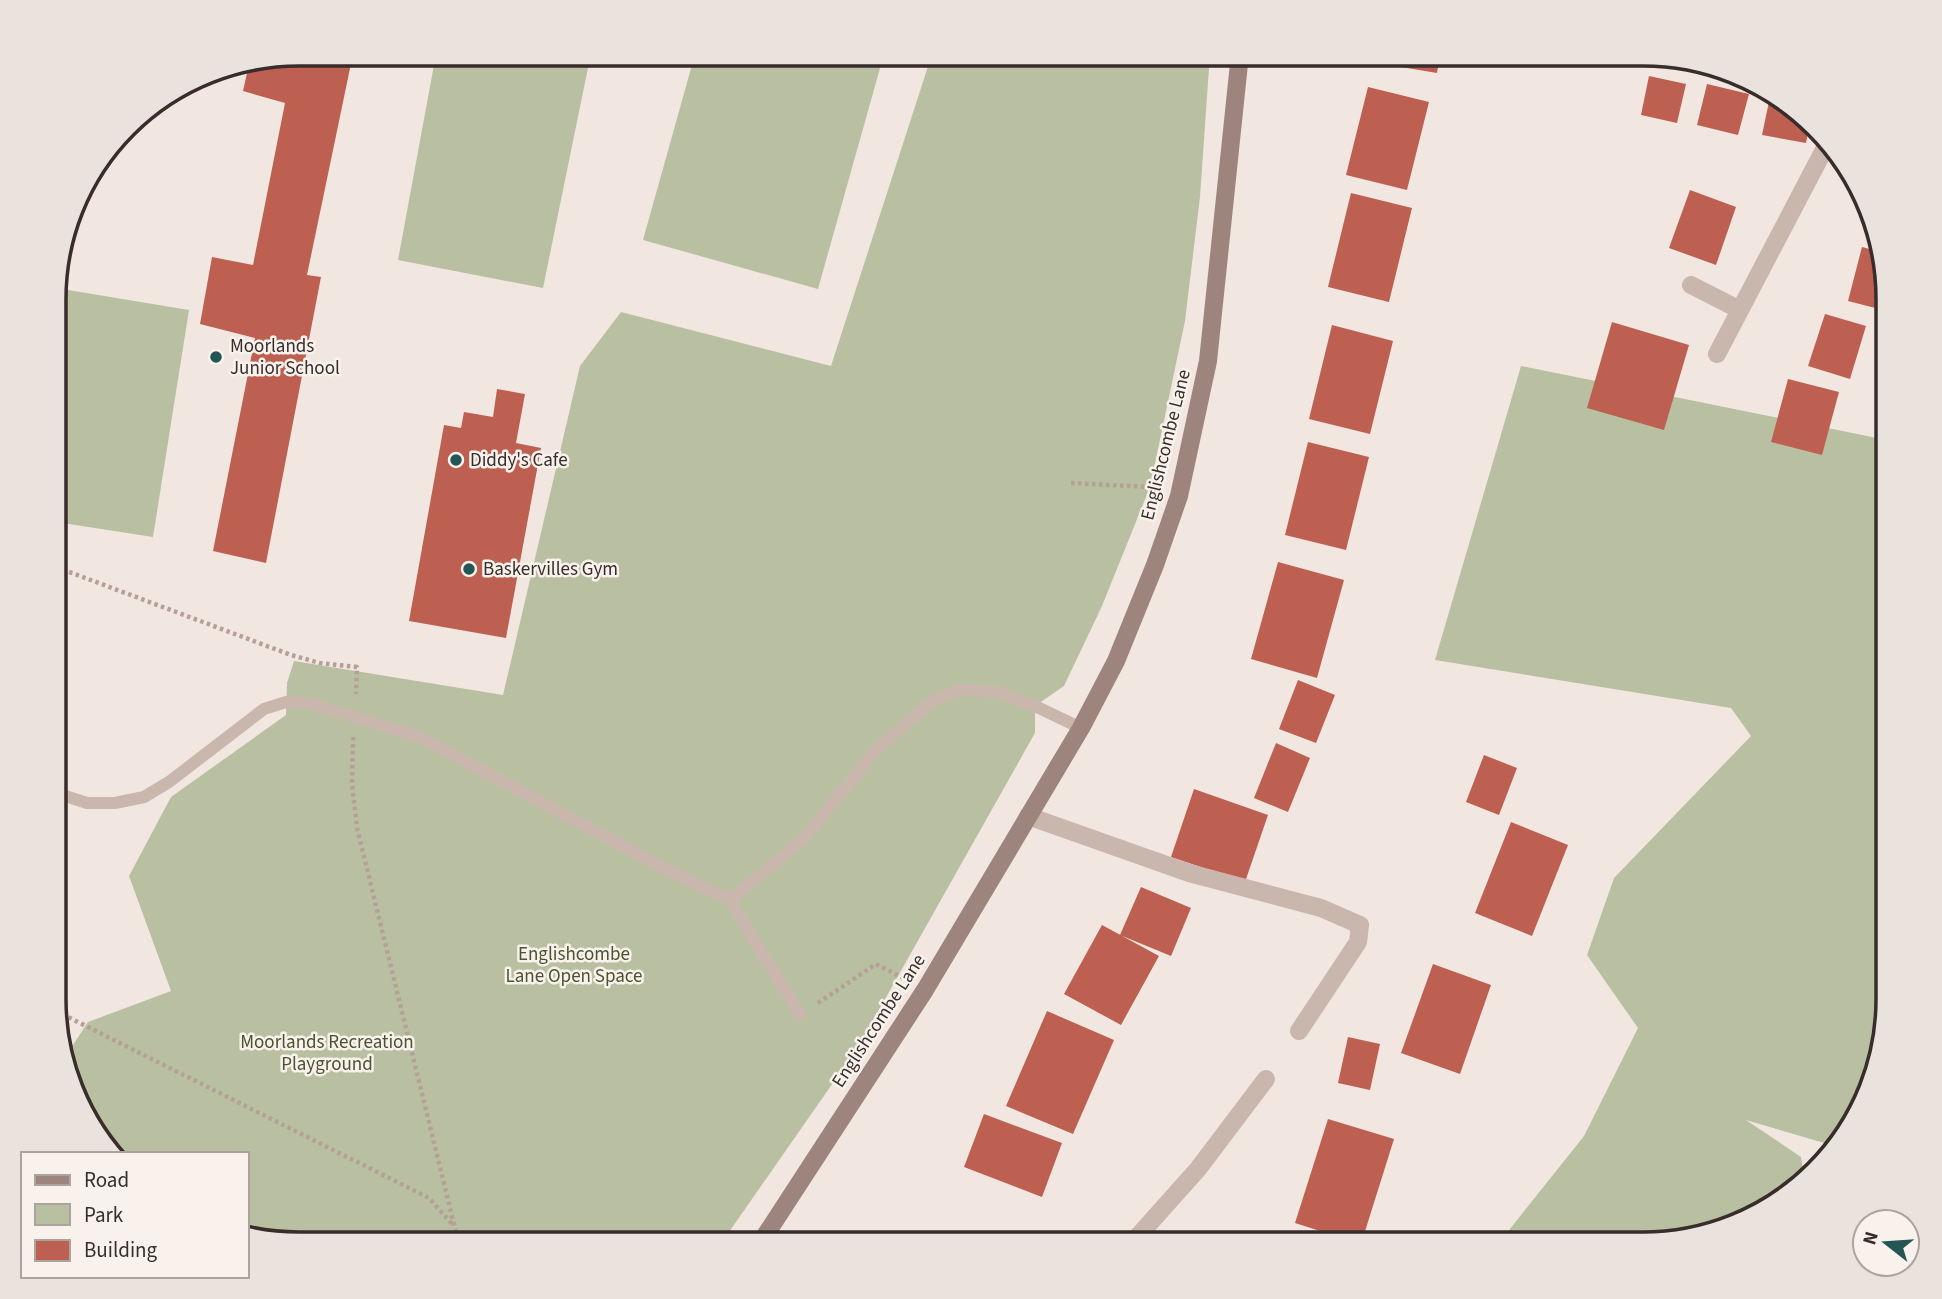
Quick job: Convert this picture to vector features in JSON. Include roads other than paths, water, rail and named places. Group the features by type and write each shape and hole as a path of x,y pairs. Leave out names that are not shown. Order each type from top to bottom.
{"street":[{"name":"Englishcombe Lane","path":"767,1232 925,990 1081,728 1116,661 1155,565 1178,496 1208,361 1239,66"},
{"path":"1717,354 1823,152"},
{"path":"1691,285 1740,310"},
{"path":"1028,816 1189,873 1321,908 1360,925 1358,942 1299,1031"},
{"path":"1142,1232 1198,1169 1266,1079"}],"lane":[{"path":"730,900 803,839 877,749 932,701 959,690 997,692 1035,706 1081,728"},
{"path":"66,796 87,803 115,803 144,797 169,782 264,709 286,702 309,703 421,737 658,866 730,900 800,1015"}],"place":[{"name":"Moorlands Junior School","path":"216,357"},
{"name":"Diddy's Cafe","path":"456,460"},
{"name":"Baskervilles Gym","path":"469,569"}],"park label":[{"name":"Englishcombe Lane Open Space","path":"574,965"},
{"name":"Moorlands Recreation Playground","path":"327,1053"}]}
